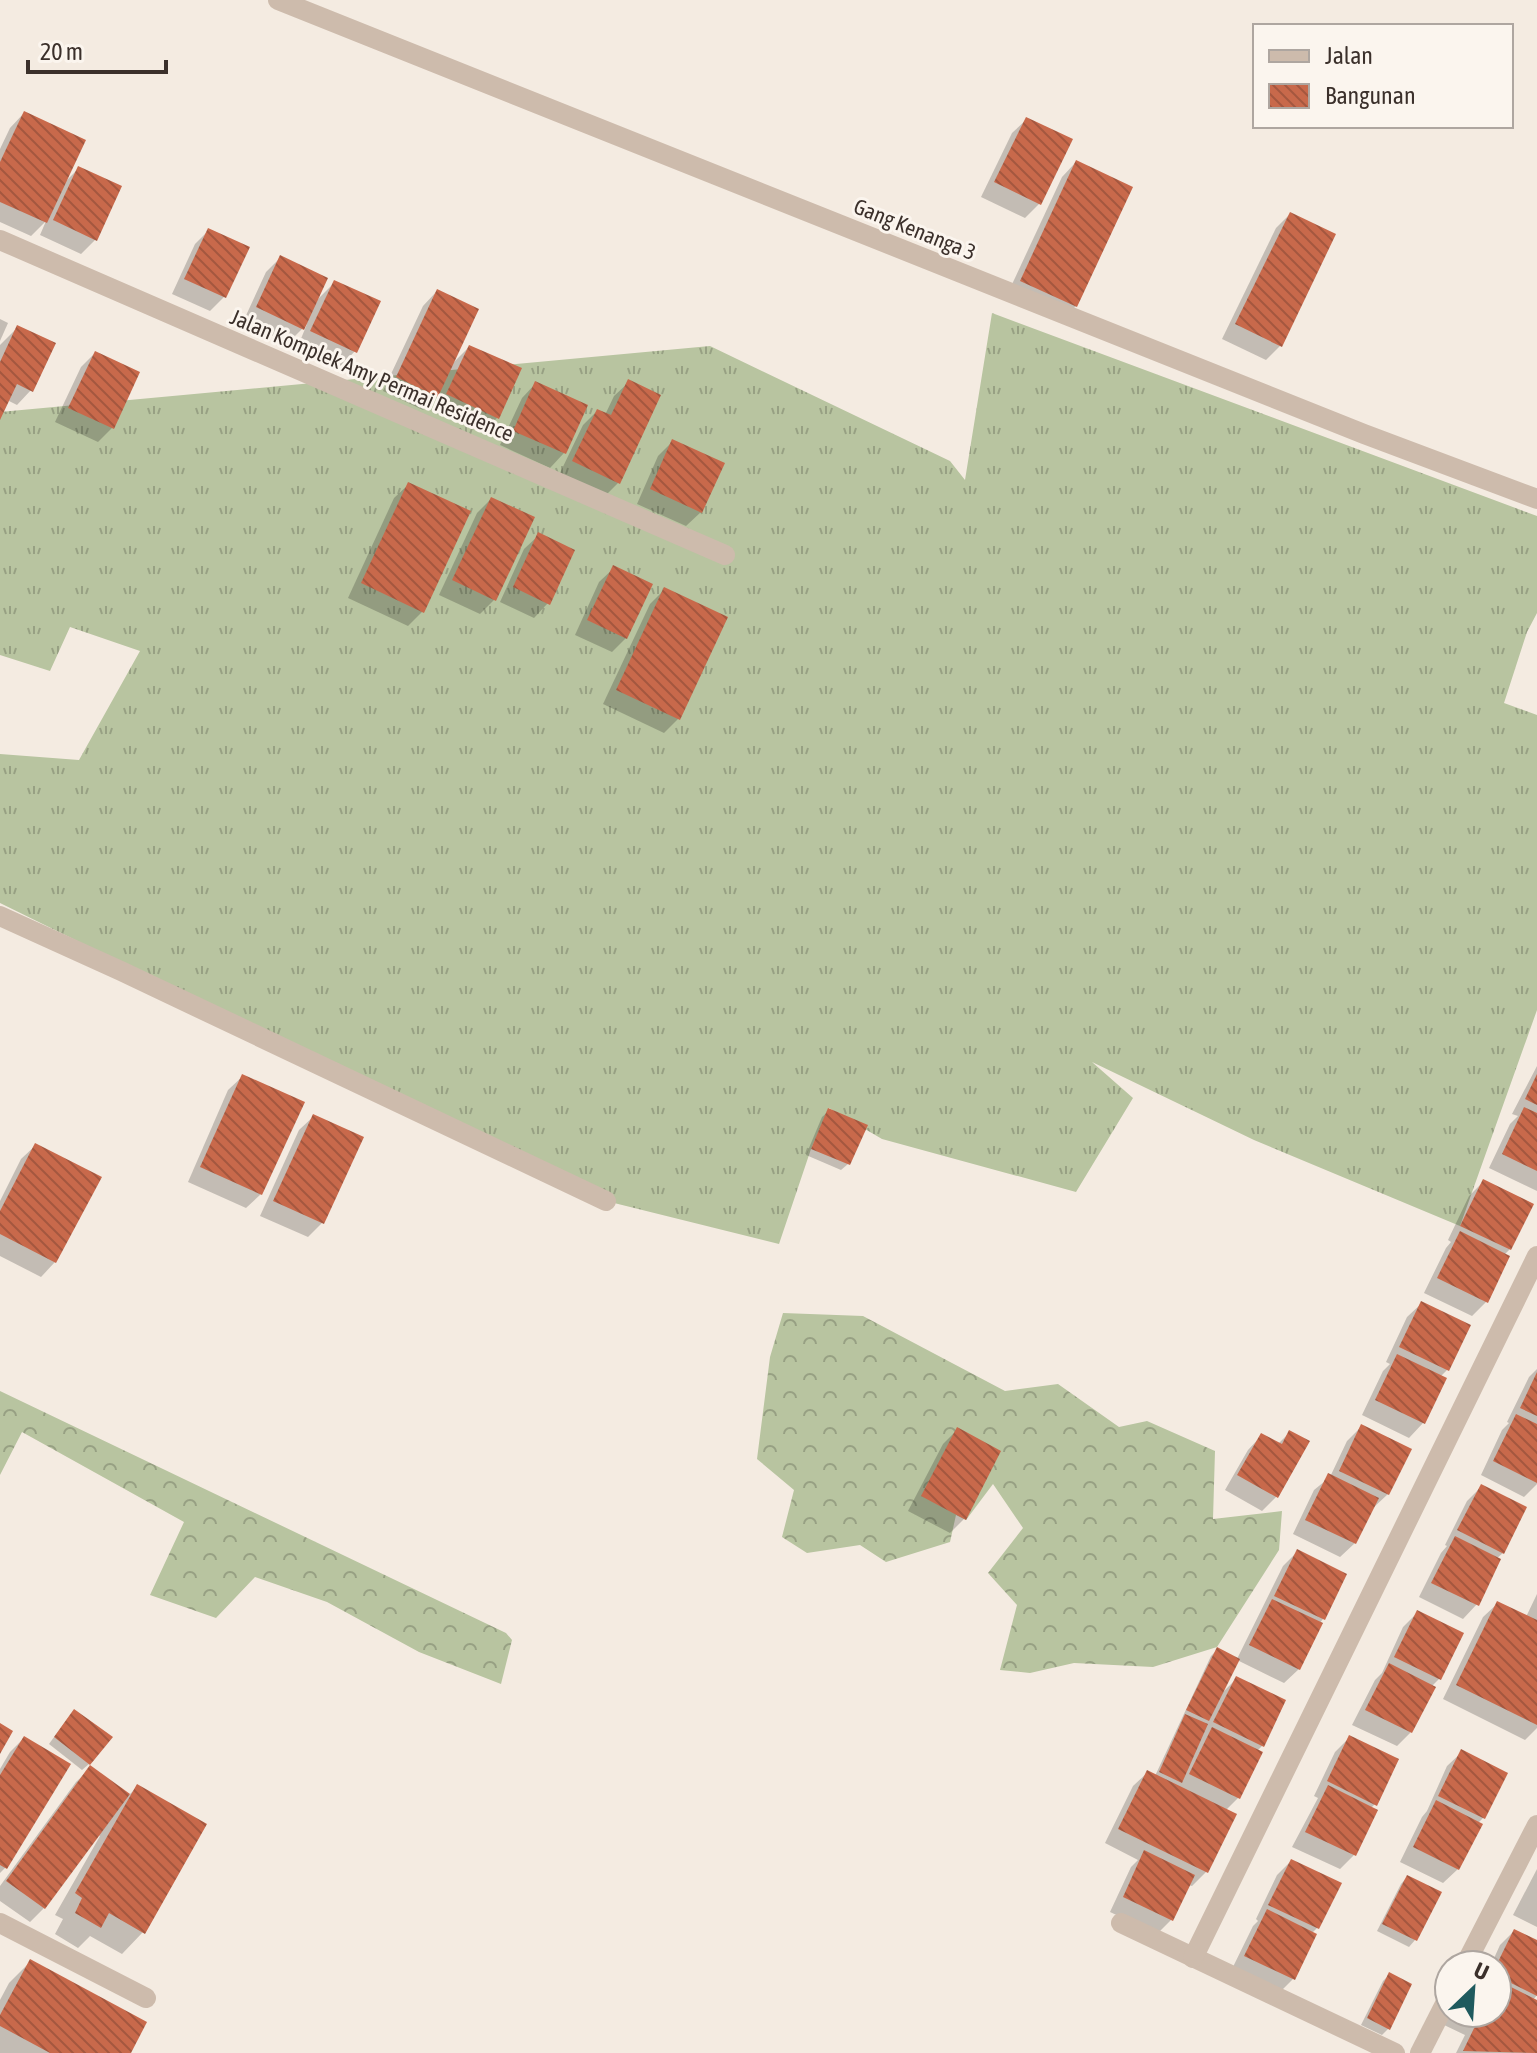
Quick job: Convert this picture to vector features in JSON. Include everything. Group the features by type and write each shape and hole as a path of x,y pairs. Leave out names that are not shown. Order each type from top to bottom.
{"street":[{"name":"Gang Kenanga 3","path":"278,0 1364,434 1537,499"},
{"name":"Jalan Komplek Amy Permai Residence","path":"0,240 725,555"},
{"path":"0,916 606,1201"},
{"path":"1193,1958 1537,1256"},
{"path":"1473,1949 1537,1825"},
{"path":"0,1923 146,1998"},
{"path":"1121,1923 1395,2053"},
{"path":"1420,2053 1433,2027"}],"green space":[{"path":"992,313 1537,516 1537,613 1527,632 1504,703 1537,715 1537,1010 1460,1226 1254,1140 1092,1062 1133,1098 1076,1192 882,1139 829,1108 811,1149 779,1244 606,1201 0,903 0,754 79,760 140,651 70,627 50,671 0,655 0,412 710,346 950,461 965,480"},
{"path":"783,1313 863,1316 1005,1391 1058,1384 1119,1427 1147,1421 1215,1451 1213,1519 1282,1511 1279,1550 1217,1647 1153,1667 1074,1663 1030,1673 1000,1670 1017,1605 988,1573 1023,1528 993,1484 966,1520 956,1515 950,1542 886,1562 860,1545 807,1553 782,1537 794,1490 757,1459 770,1357"},
{"path":"0,1391 506,1633 512,1640 501,1684 419,1652 327,1602 255,1577 216,1618 150,1595 184,1522 22,1432 0,1475"}],"building":[{"path":"24,111 86,140 47,223 0,202 0,162"},
{"path":"1026,117 1073,139 1041,205 994,182"},
{"path":"1076,160 1133,187 1077,307 1020,281"},
{"path":"78,166 122,186 97,241 53,220"},
{"path":"1290,212 1336,234 1282,347 1235,324"},
{"path":"208,228 250,247 226,298 184,279"},
{"path":"280,255 328,278 304,330 256,307"},
{"path":"334,280 381,301 357,353 310,331"},
{"path":"437,289 479,309 438,397 396,377"},
{"path":"17,325 56,343 33,392 17,384 0,420 0,362"},
{"path":"469,345 522,368 499,419 446,394"},
{"path":"95,351 140,372 114,429 68,408"},
{"path":"628,379 661,395 620,484 572,461 597,409 611,415"},
{"path":"535,381 588,405 566,454 513,431"},
{"path":"672,439 725,463 702,513 650,489"},
{"path":"408,482 471,511 424,613 361,583"},
{"path":"491,497 535,517 496,601 452,580"},
{"path":"538,532 575,550 550,605 513,587"},
{"path":"613,565 653,584 627,639 587,620"},
{"path":"664,587 728,617 680,720 616,690"},
{"path":"242,1074 305,1102 262,1195 200,1167"},
{"path":"1537,1074 1537,1105 1525,1099"},
{"path":"1524,1107 1537,1113 1537,1171 1502,1154"},
{"path":"828,1108 868,1125 850,1165 811,1149"},
{"path":"313,1114 364,1137 324,1224 273,1201"},
{"path":"35,1143 102,1177 56,1263 0,1234 0,1211"},
{"path":"1483,1179 1534,1204 1511,1250 1460,1226"},
{"path":"1460,1231 1510,1256 1488,1303 1437,1278"},
{"path":"1421,1301 1471,1325 1449,1371 1399,1347"},
{"path":"1397,1354 1447,1378 1425,1424 1375,1400"},
{"path":"1537,1372 1537,1416 1520,1408"},
{"path":"1516,1414 1537,1424 1537,1483 1493,1461"},
{"path":"1361,1424 1412,1449 1389,1495 1339,1471"},
{"path":"957,1427 1001,1451 966,1520 921,1496"},
{"path":"1289,1430 1310,1441 1278,1498 1237,1475 1261,1433 1282,1444"},
{"path":"1328,1473 1379,1498 1356,1544 1305,1520"},
{"path":"1481,1484 1527,1507 1504,1554 1457,1530"},
{"path":"1455,1536 1501,1559 1479,1606 1431,1583"},
{"path":"1297,1549 1347,1574 1325,1620 1274,1596"},
{"path":"1272,1599 1323,1623 1300,1670 1249,1645"},
{"path":"1497,1601 1537,1620 1537,1725 1456,1685"},
{"path":"1417,1610 1464,1633 1441,1680 1394,1657"},
{"path":"1217,1647 1240,1659 1209,1721 1186,1710"},
{"path":"1389,1663 1436,1687 1412,1733 1365,1710"},
{"path":"1236,1676 1286,1700 1264,1747 1213,1722"},
{"path":"74,1709 113,1737 90,1765 54,1737"},
{"path":"1185,1714 1208,1724 1182,1783 1159,1772"},
{"path":"0,1723 13,1731 0,1754"},
{"path":"1212,1727 1263,1752 1240,1799 1189,1774"},
{"path":"1349,1735 1399,1759 1377,1806 1327,1781"},
{"path":"24,1736 71,1764 7,1869 0,1865 0,1775"},
{"path":"1461,1749 1508,1773 1485,1819 1438,1796"},
{"path":"90,1765 130,1794 45,1909 6,1881"},
{"path":"1147,1770 1237,1814 1208,1873 1118,1829"},
{"path":"137,1784 207,1824 145,1934 109,1913 101,1928 75,1913 82,1898 75,1893"},
{"path":"1328,1785 1378,1810 1356,1856 1305,1832"},
{"path":"1436,1800 1483,1824 1459,1870 1413,1847"},
{"path":"1144,1850 1195,1875 1173,1921 1123,1897"},
{"path":"1291,1859 1342,1883 1319,1929 1268,1905"},
{"path":"1407,1875 1442,1892 1417,1941 1382,1924"},
{"path":"1267,1909 1317,1934 1295,1980 1244,1956"},
{"path":"1514,1929 1537,1940 1537,1996 1513,1984 1513,1949 1504,1949"},
{"path":"30,1959 147,2022 131,2053 50,2053 0,2026 0,2015"},
{"path":"1389,1972 1412,1984 1390,2030 1367,2018"},
{"path":"1513,1988 1537,2000 1537,2053 1463,2051 1474,2029 1513,2029"}]}
